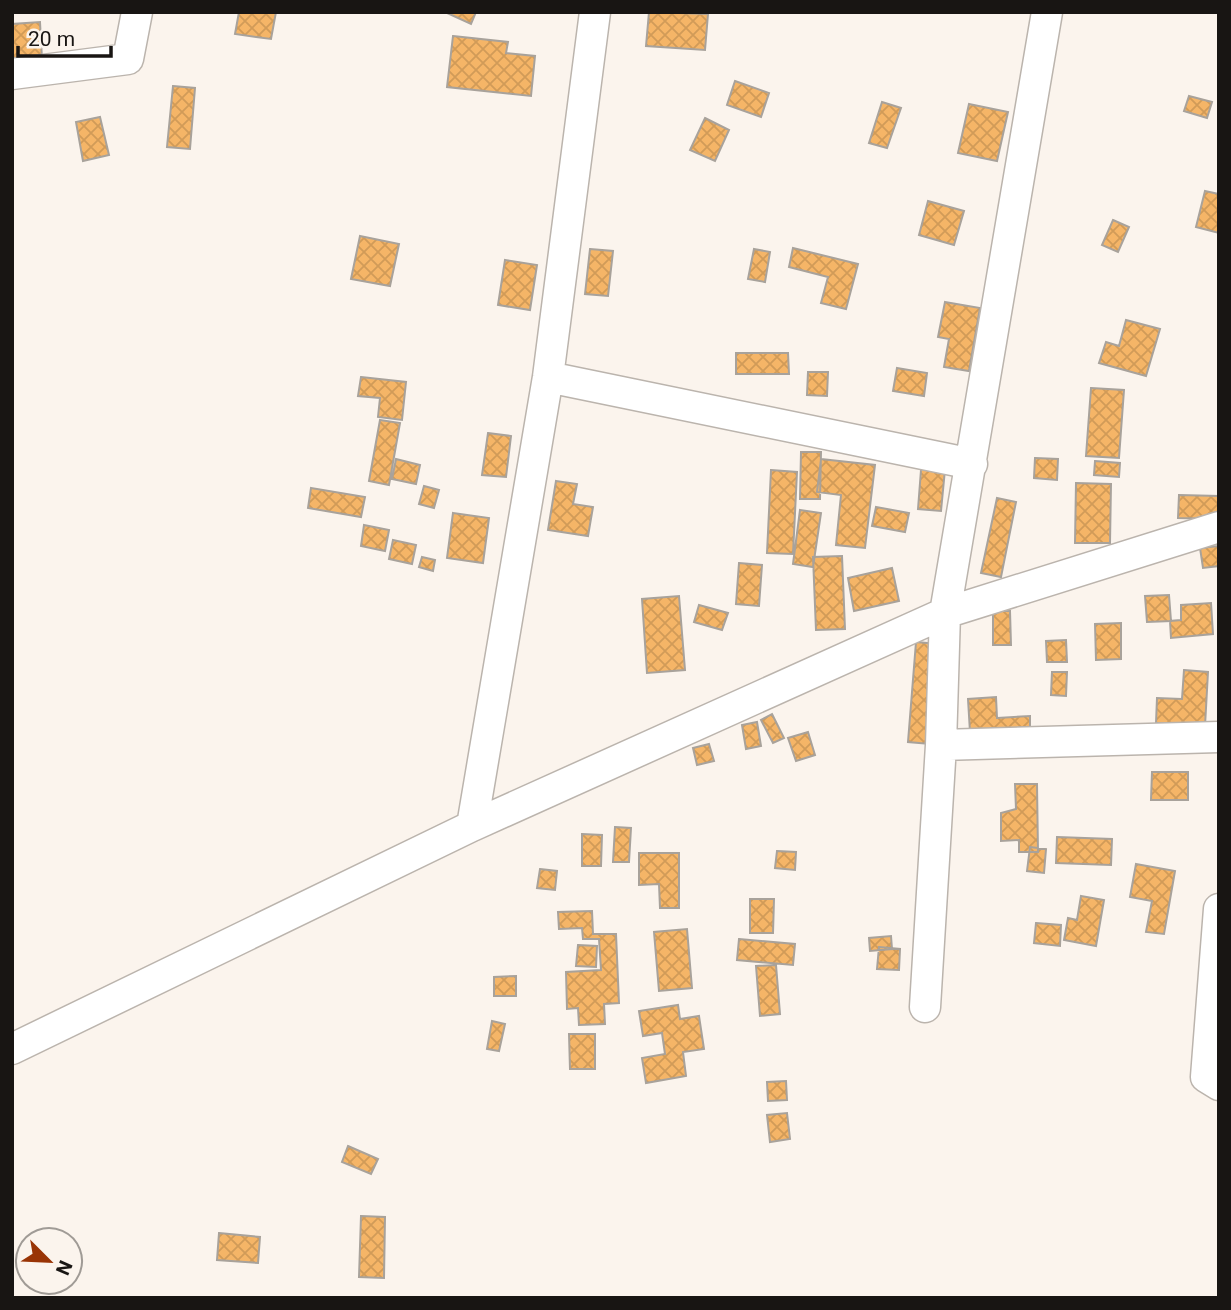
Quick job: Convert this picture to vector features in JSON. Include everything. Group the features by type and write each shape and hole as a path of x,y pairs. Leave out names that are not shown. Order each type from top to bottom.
{"street":[{"path":"12,74 128,60 137,12"},
{"path":"472,826 548,377 595,12"},
{"path":"925,1007 941,745 945,613 1047,12"},
{"path":"548,377 972,464"},
{"path":"12,1049 472,826 945,613 1219,527"},
{"path":"941,745 1219,737"},
{"path":"1219,909 1206,1077 1219,1085"}],"building":[{"path":"239,12 276,12 271,39 235,34"},
{"path":"445,12 476,12 471,24"},
{"path":"649,12 708,14 705,50 646,46"},
{"path":"40,22 42,59 12,61 12,24"},
{"path":"453,36 508,42 506,53 535,56 531,96 447,87"},
{"path":"735,81 769,93 761,117 727,105"},
{"path":"173,86 195,88 190,149 167,147"},
{"path":"1189,96 1212,102 1207,118 1184,111"},
{"path":"882,102 901,108 887,148 869,143"},
{"path":"969,104 1008,112 997,161 958,153"},
{"path":"100,117 109,155 83,161 76,122"},
{"path":"705,118 729,130 715,161 690,150"},
{"path":"1205,191 1219,194 1219,233 1196,227"},
{"path":"928,201 964,211 954,245 919,235"},
{"path":"1113,220 1129,227 1118,252 1102,245"},
{"path":"360,236 399,244 390,286 351,279"},
{"path":"793,248 858,264 846,309 821,303 828,277 789,267"},
{"path":"590,249 613,251 608,296 585,294"},
{"path":"754,249 770,252 765,282 748,279"},
{"path":"505,260 537,265 530,310 498,305"},
{"path":"945,302 980,308 969,371 944,367 949,339 938,337"},
{"path":"1126,320 1160,329 1146,376 1099,363 1106,342 1119,346"},
{"path":"736,353 788,353 789,374 736,374"},
{"path":"897,368 927,373 924,396 893,391"},
{"path":"808,372 828,372 827,396 807,395"},
{"path":"361,377 406,382 402,420 378,417 380,398 358,396"},
{"path":"1091,388 1124,390 1119,458 1086,456"},
{"path":"380,420 400,423 389,485 369,481"},
{"path":"488,433 511,436 506,477 482,475"},
{"path":"801,452 821,452 820,499 800,499"},
{"path":"922,457 946,459 941,511 918,509"},
{"path":"1035,458 1058,459 1057,480 1034,478"},
{"path":"396,459 420,465 416,484 392,479"},
{"path":"821,459 875,465 865,548 836,545 841,495 817,492"},
{"path":"1095,461 1120,463 1119,477 1094,475"},
{"path":"771,470 797,472 793,554 767,553"},
{"path":"556,481 577,484 573,504 593,507 588,536 548,530"},
{"path":"1076,483 1111,484 1110,543 1075,543"},
{"path":"424,486 439,490 434,508 419,504"},
{"path":"311,488 365,497 361,517 308,508"},
{"path":"1179,495 1219,496 1218,519 1178,518"},
{"path":"997,498 1016,502 1001,577 981,573"},
{"path":"876,507 909,513 905,532 872,526"},
{"path":"800,510 821,513 813,567 793,564"},
{"path":"453,513 489,518 483,563 447,558"},
{"path":"364,525 389,530 385,551 361,546"},
{"path":"393,540 416,545 412,564 389,559"},
{"path":"1219,546 1219,566 1203,568 1200,548"},
{"path":"842,556 845,629 816,630 813,557"},
{"path":"422,557 435,560 433,571 419,567"},
{"path":"739,563 762,565 759,606 736,604"},
{"path":"892,568 899,601 854,611 848,578"},
{"path":"1169,595 1171,621 1147,622 1145,596"},
{"path":"679,596 685,670 647,673 642,599"},
{"path":"1211,603 1213,634 1171,638 1170,621 1181,620 1181,605"},
{"path":"699,605 728,613 722,630 694,622"},
{"path":"993,611 1010,611 1011,645 993,645"},
{"path":"1121,623 1121,659 1096,660 1095,624"},
{"path":"1066,640 1067,662 1047,662 1046,641"},
{"path":"916,642 938,644 930,744 908,742"},
{"path":"1184,670 1208,672 1205,726 1156,723 1157,698 1182,699"},
{"path":"1052,672 1067,672 1066,696 1051,695"},
{"path":"996,697 997,718 1030,716 1030,728 970,732 968,699"},
{"path":"772,714 784,738 773,743 761,720"},
{"path":"757,722 761,746 746,749 742,725"},
{"path":"808,732 815,755 796,761 788,738"},
{"path":"709,744 714,761 697,765 693,748"},
{"path":"1152,772 1188,772 1188,800 1151,800"},
{"path":"1015,784 1037,784 1038,852 1019,852 1019,840 1001,841 1001,813 1016,809"},
{"path":"615,827 631,828 629,862 613,862"},
{"path":"582,834 602,835 601,866 582,866"},
{"path":"1057,837 1112,839 1111,865 1056,863"},
{"path":"1030,847 1046,849 1044,873 1027,871"},
{"path":"777,851 796,852 795,870 775,868"},
{"path":"639,853 679,853 679,908 660,908 659,884 639,885"},
{"path":"1136,864 1175,871 1164,934 1146,932 1152,901 1130,897"},
{"path":"540,869 557,871 555,890 537,888"},
{"path":"1081,896 1104,900 1096,946 1064,940 1068,918 1077,920"},
{"path":"750,899 774,899 773,933 750,933"},
{"path":"592,911 593,934 616,934 619,1003 604,1004 605,1024 579,1025 578,1008 567,1009 566,972 601,970 599,939 583,939 582,928 559,929 558,912"},
{"path":"1036,923 1061,925 1060,946 1034,943"},
{"path":"687,929 692,988 659,991 654,932"},
{"path":"891,936 892,949 870,951 869,938"},
{"path":"739,939 795,944 793,965 737,960"},
{"path":"578,945 597,946 596,967 576,966"},
{"path":"879,947 900,949 899,970 877,969"},
{"path":"776,965 780,1014 760,1016 756,966"},
{"path":"516,976 516,996 494,996 494,977"},
{"path":"678,1005 680,1019 699,1016 704,1049 683,1052 686,1076 646,1083 642,1058 665,1054 662,1033 643,1036 639,1011"},
{"path":"492,1021 505,1024 499,1051 487,1049"},
{"path":"569,1034 595,1034 595,1069 570,1069"},
{"path":"786,1081 787,1100 768,1101 767,1082"},
{"path":"787,1113 790,1139 770,1142 767,1115"},
{"path":"348,1146 378,1159 371,1174 342,1162"},
{"path":"361,1216 385,1217 384,1278 359,1277"},
{"path":"219,1233 260,1237 258,1263 217,1260"}]}
